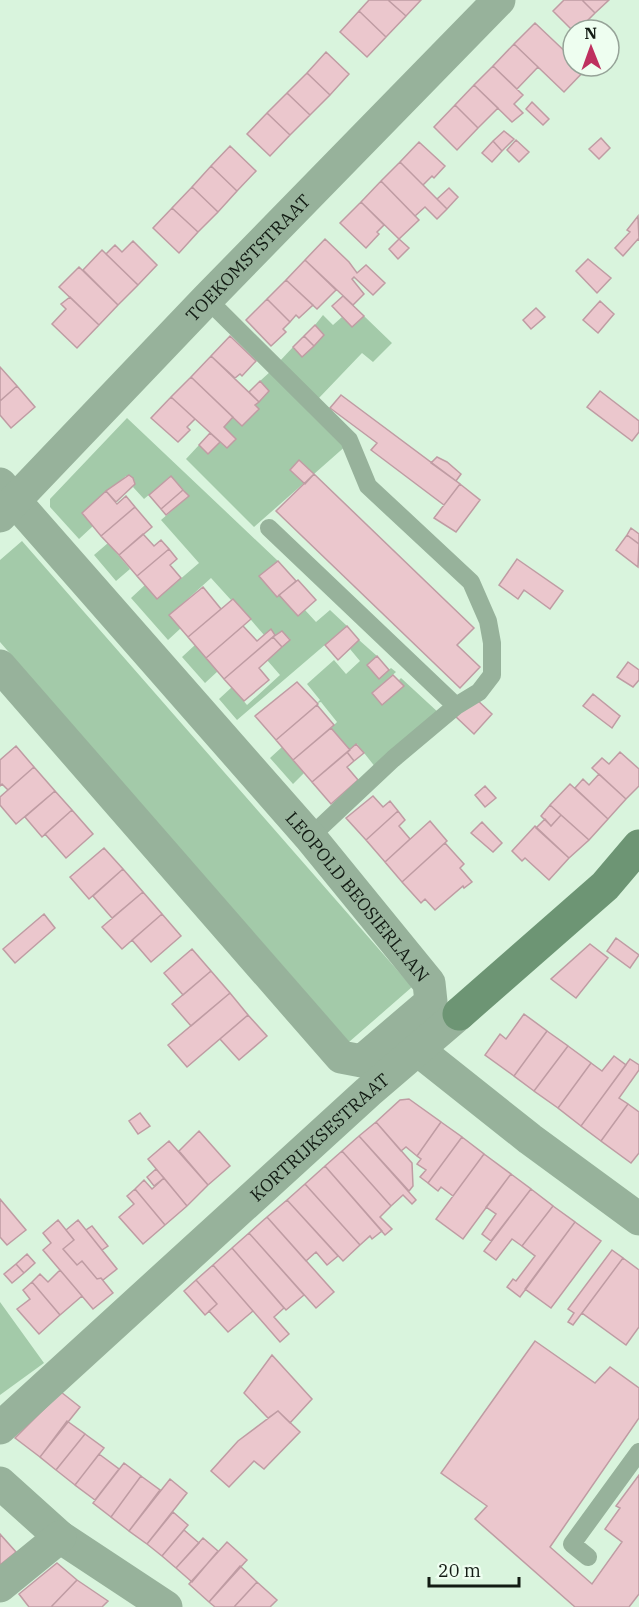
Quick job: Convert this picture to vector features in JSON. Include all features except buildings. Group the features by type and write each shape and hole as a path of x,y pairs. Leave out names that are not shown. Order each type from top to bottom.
{"street":[{"name":"TOEKOMSTSTRAAT","path":"5,500 207,299 499,0"},
{"name":"LEOPOLD BEOSIERLAAN","path":"0,666 341,1057 362,1061 431,1002 429,983 310,837 5,500"},
{"name":"KORTRIJKSESTRAAT","path":"0,1428 368,1092 605,886 639,846"},
{"path":"417,1050 639,1219"},
{"path":"0,1483 60,1537 166,1607"},
{"path":"0,1586 60,1537"}],"lane":[{"path":"207,299 349,440 368,486 471,582 488,621 492,643 492,675 479,692 456,706 393,759 310,837"},
{"path":"269,528 456,706"},
{"path":"588,1557 572,1544 639,1452"}],"green space":[{"path":"323,315 333,325 342,317 352,327 364,316 392,343 373,362 362,353 318,399 279,362 293,347 302,356 324,335 315,325"},
{"path":"271,371 348,444 314,474 299,460 290,470 304,483 254,527 186,459 199,445 208,454 220,442 227,448 235,439 224,427 233,417 258,409 255,405 269,391 260,381"},
{"path":"127,418 278,561 260,576 277,597 279,595 298,616 305,610 316,622 330,610 347,626 237,720 219,699 232,687 247,705 280,675 267,660 290,639 282,631 275,635 271,630 264,635 233,599 231,600 211,578 170,615 181,628 168,640 131,598 145,585 157,599 199,563 161,520 189,496 171,476 144,499 133,487 135,483 133,478 126,476 82,513 93,526 79,539 50,507 50,499"},
{"path":"22,541 412,987 349,1042 0,642 0,560"},
{"path":"108,543 130,569 116,581 94,555"},
{"path":"359,640 377,656 367,665 379,678 391,668 396,672 372,693 382,705 403,686 399,680 401,678 440,714 376,768 357,744 350,750 331,728 337,722 321,702 317,703 320,700 307,684 334,660 346,674 360,661 350,649"},
{"path":"195,645 218,671 205,683 182,657"},
{"path":"282,747 304,773 293,784 270,758"},
{"path":"0,1302 44,1363 0,1395"}]}
